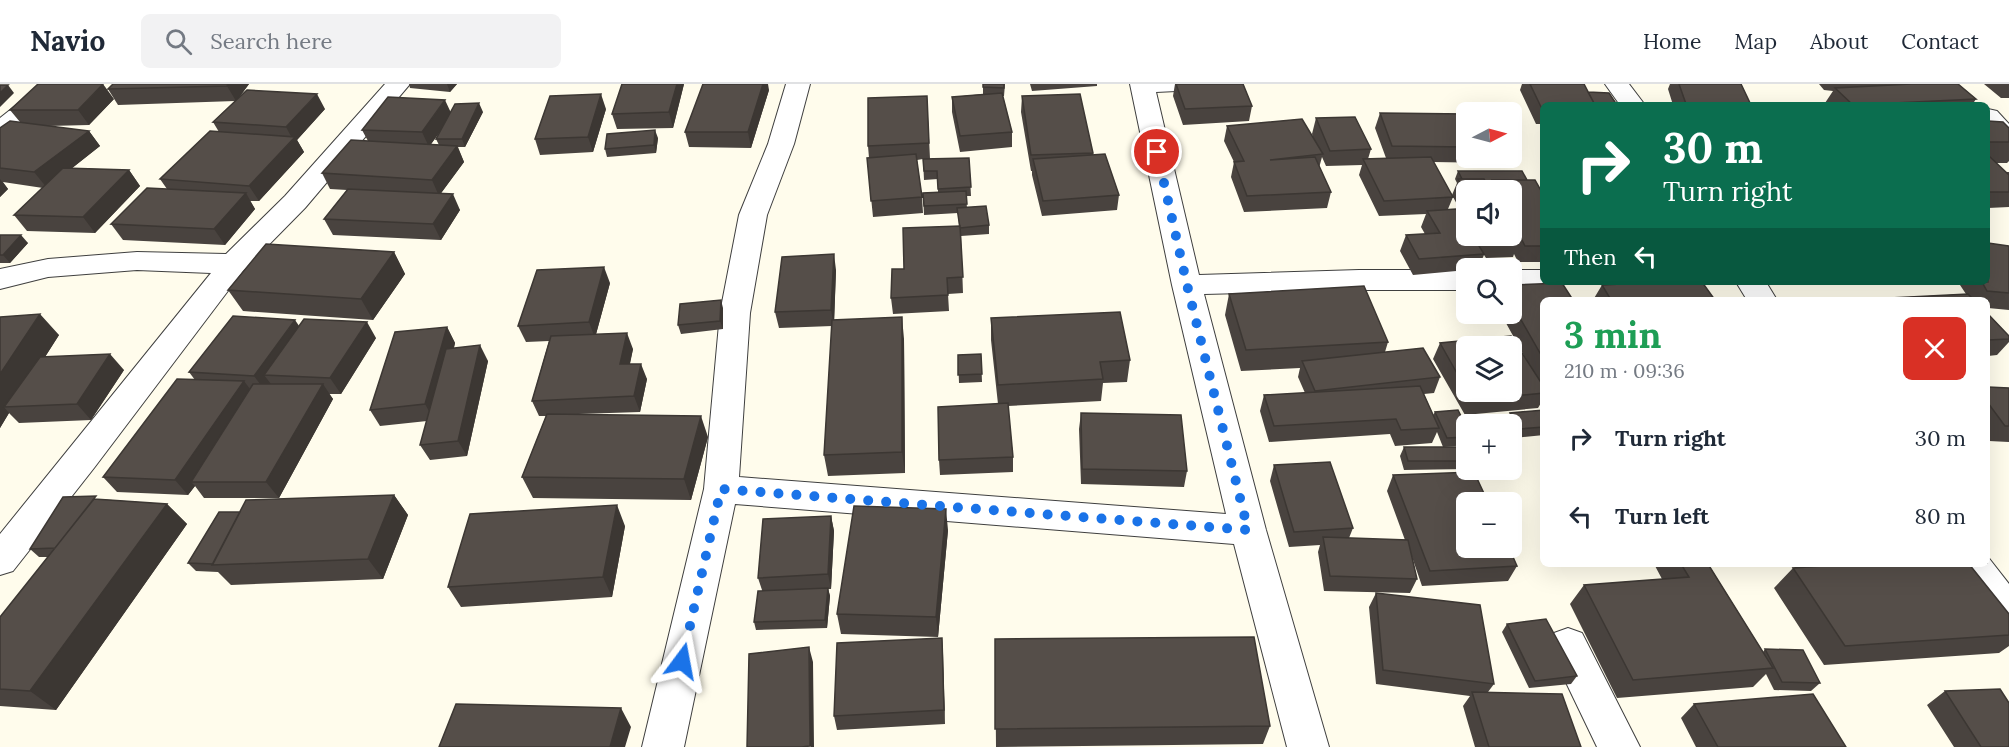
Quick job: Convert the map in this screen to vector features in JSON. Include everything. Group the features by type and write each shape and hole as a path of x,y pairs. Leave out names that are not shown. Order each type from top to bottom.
{"street":[{"path":"0,560 82,459 233,264 295,202 398,84"},
{"path":"663,747 721,489 735,313 753,215 781,144 798,84"},
{"path":"1208,84 1142,85 1187,285 1248,530 1308,747"},
{"path":"1617,84 1631,102"},
{"path":"10,90 54,87"},
{"path":"0,130 54,87"},
{"path":"1990,118 2009,140"},
{"path":"0,279 48,268 137,261 233,264"},
{"path":"1187,285 1359,280 1456,280"},
{"path":"1522,280 1540,280"},
{"path":"721,489 1248,530"},
{"path":"1973,567 2009,612"},
{"path":"1568,645 1619,747"}],"building":[{"path":"38,84 103,84 78,110 10,110"},
{"path":"113,84 228,84 227,86 108,89"},
{"path":"622,84 677,84 669,112 612,114"},
{"path":"703,84 763,84 748,132 685,132"},
{"path":"983,84 1004,84 1004,88 983,87"},
{"path":"1176,84 1243,84 1252,106 1185,109"},
{"path":"1530,84 1584,84 1593,102 1540,102 1540,105"},
{"path":"1679,84 1741,84 1750,102 1685,102"},
{"path":"1958,84 1976,99 1850,102 1835,88"},
{"path":"0,85 8,85 0,93"},
{"path":"247,90 317,94 286,127 213,122"},
{"path":"1588,92 1609,93 1615,102 1593,102"},
{"path":"1002,93 1012,132 960,136 952,97"},
{"path":"601,94 588,137 535,139 550,96"},
{"path":"1080,94 1093,153 1031,155 1022,96"},
{"path":"927,96 929,143 868,146 868,98"},
{"path":"388,97 445,100 422,132 362,130"},
{"path":"479,103 462,139 436,139 455,104"},
{"path":"1380,113 1456,114 1456,147 1392,146"},
{"path":"1355,117 1371,149 1330,151 1316,118"},
{"path":"1302,119 1323,154 1270,160 1315,157 1331,192 1247,196 1234,162 1244,161 1227,126"},
{"path":"10,121 89,131 34,172 0,168 0,128"},
{"path":"1990,121 2003,122 2009,128 2009,142 1990,142"},
{"path":"655,130 654,145 605,149 607,134"},
{"path":"210,131 295,137 249,186 160,179"},
{"path":"351,140 457,146 432,180 322,173"},
{"path":"916,154 922,197 871,201 867,158"},
{"path":"1105,154 1119,195 1043,201 1033,159"},
{"path":"1431,157 1453,197 1384,201 1363,159"},
{"path":"1990,157 2009,175 2009,192 1990,192"},
{"path":"969,158 971,187 938,189 937,171 924,171 923,159"},
{"path":"63,168 129,170 83,217 14,215"},
{"path":"1458,171 1522,171 1527,180 1484,180 1462,179"},
{"path":"1458,179 1485,180 1459,180"},
{"path":"1522,180 1535,180 1540,189 1540,246 1525,246 1522,240"},
{"path":"147,188 246,193 214,229 111,224"},
{"path":"348,189 453,194 433,224 324,219"},
{"path":"966,191 967,204 924,206 923,193"},
{"path":"986,206 989,225 960,228 957,208"},
{"path":"1456,209 1456,246 1479,246 1484,254 1419,259 1406,235 1440,233 1427,211"},
{"path":"960,226 963,277 947,278 948,295 891,298 892,269 904,269 903,228"},
{"path":"0,235 21,235 3,255 0,255"},
{"path":"1990,243 2009,246 2009,293 1987,291 1984,285 1990,285"},
{"path":"266,244 394,252 361,299 228,290"},
{"path":"834,254 831,310 775,312 782,257"},
{"path":"604,267 589,322 518,326 537,270"},
{"path":"1522,285 1563,285 1571,297 1540,297 1540,353 1522,322"},
{"path":"1602,285 1704,285 1713,297 1609,297"},
{"path":"1364,286 1388,342 1246,350 1229,294"},
{"path":"1968,294 1971,297 1909,297"},
{"path":"721,300 720,321 678,325 680,304"},
{"path":"1120,312 1130,360 1100,362 1103,379 998,385 991,318"},
{"path":"40,314 0,374 0,317"},
{"path":"233,316 295,320 254,376 189,372"},
{"path":"1990,316 2009,336 2009,339 1990,340"},
{"path":"902,317 902,452 824,455 832,320"},
{"path":"304,319 367,322 330,378 264,375"},
{"path":"447,327 425,404 370,410 395,332"},
{"path":"627,333 620,364 641,364 634,396 532,401 551,336"},
{"path":"1456,341 1456,371 1440,343"},
{"path":"480,345 458,441 420,445 446,349"},
{"path":"1423,348 1440,377 1315,391 1302,361"},
{"path":"1522,353 1540,381 1540,393 1522,395"},
{"path":"110,354 77,404 4,407 40,357"},
{"path":"981,354 982,374 958,375 958,355"},
{"path":"177,379 244,381 175,480 103,477"},
{"path":"253,384 323,384 266,482 191,482"},
{"path":"1420,386 1439,428 1401,430 1396,419 1274,426 1264,395"},
{"path":"1990,387 2009,388 2009,426 2005,426 1990,406"},
{"path":"1008,403 1013,457 939,460 938,407"},
{"path":"1458,410 1460,414 1456,414 1456,438 1447,438 1435,412"},
{"path":"1540,410 1540,427 1522,429 1522,414 1511,414"},
{"path":"1081,413 1181,415 1187,471 1082,469"},
{"path":"547,414 701,416 684,479 522,477"},
{"path":"1404,447 1456,447 1456,461 1408,461"},
{"path":"1330,462 1353,528 1294,532 1274,465"},
{"path":"1456,473 1456,480 1478,480 1483,492 1456,492 1456,558 1513,558 1517,566 1430,571 1393,475"},
{"path":"394,495 368,559 212,565 246,500"},
{"path":"96,496 55,548 30,549 63,497"},
{"path":"94,499 167,504 30,691 0,689 0,617"},
{"path":"617,505 603,577 448,587 470,514"},
{"path":"854,506 946,509 936,617 837,614"},
{"path":"219,512 240,512 213,564 188,563"},
{"path":"831,516 828,574 758,578 763,519"},
{"path":"1323,537 1408,540 1417,579 1330,576"},
{"path":"1683,567 1710,567 1773,668 1633,680 1584,585 1689,577"},
{"path":"1971,567 2009,614 2009,635 1845,646 1793,568"},
{"path":"828,588 825,620 754,622 758,591"},
{"path":"1376,593 1480,605 1494,684 1383,670"},
{"path":"1546,619 1577,676 1535,681 1507,624"},
{"path":"1254,637 1270,726 995,729 995,639"},
{"path":"942,638 944,710 834,716 837,643"},
{"path":"809,647 810,746 747,747 749,654"},
{"path":"1765,649 1803,650 1820,683 1782,682"},
{"path":"2000,689 2009,703 2009,747 1981,747 1945,691"},
{"path":"1472,692 1562,694 1581,747 1489,747"},
{"path":"1813,694 1846,747 1718,747 1694,704"},
{"path":"456,704 621,708 610,747 439,747"}],"route":[{"path":"682,661 721,489 1248,530 1187,285 1157,152"}]}
